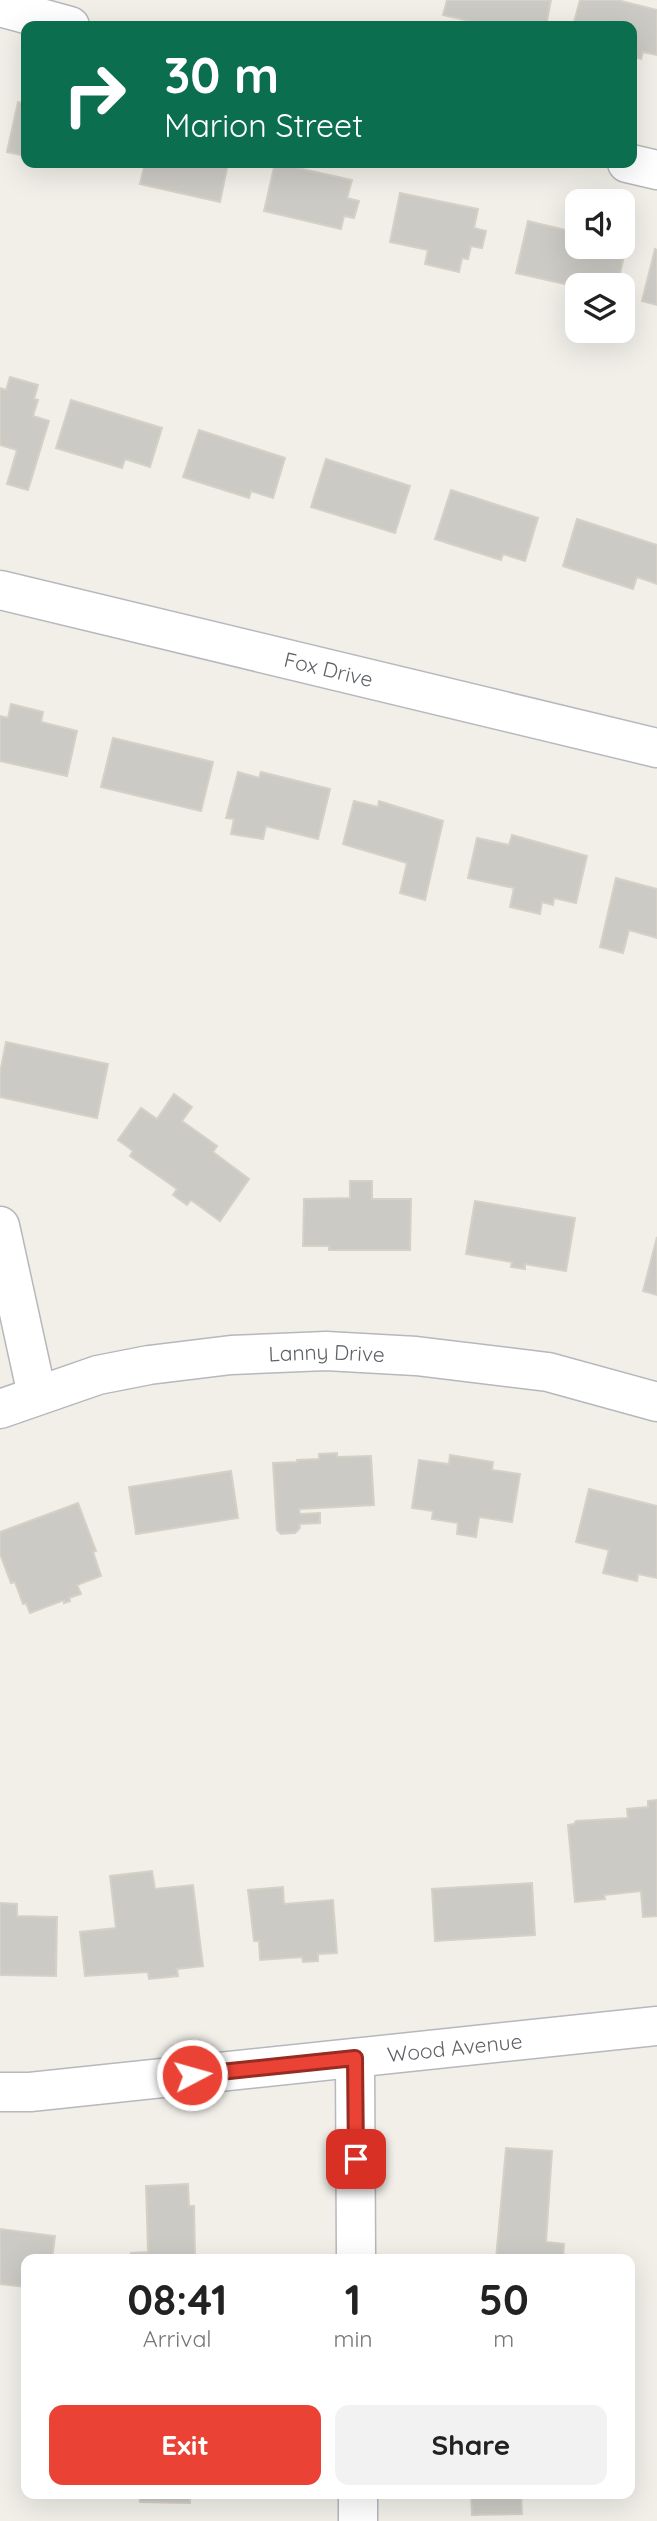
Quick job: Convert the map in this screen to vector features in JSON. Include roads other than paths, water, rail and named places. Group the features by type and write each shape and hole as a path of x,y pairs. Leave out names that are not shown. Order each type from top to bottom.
{"street":[{"path":"0,7 51,21"},
{"path":"637,165 657,170"},
{"name":"Fox Drive","path":"0,590 657,748"},
{"path":"0,1226 37,1395"},
{"name":"Lanny Drive","path":"0,1409 98,1375 149,1365 231,1355 326,1351 416,1356 548,1372 657,1402"},
{"name":"Wood Avenue","path":"0,2092 30,2092 657,2026"},
{"path":"355,2058 356,2254"},
{"path":"358,2499 358,2521"}]}
